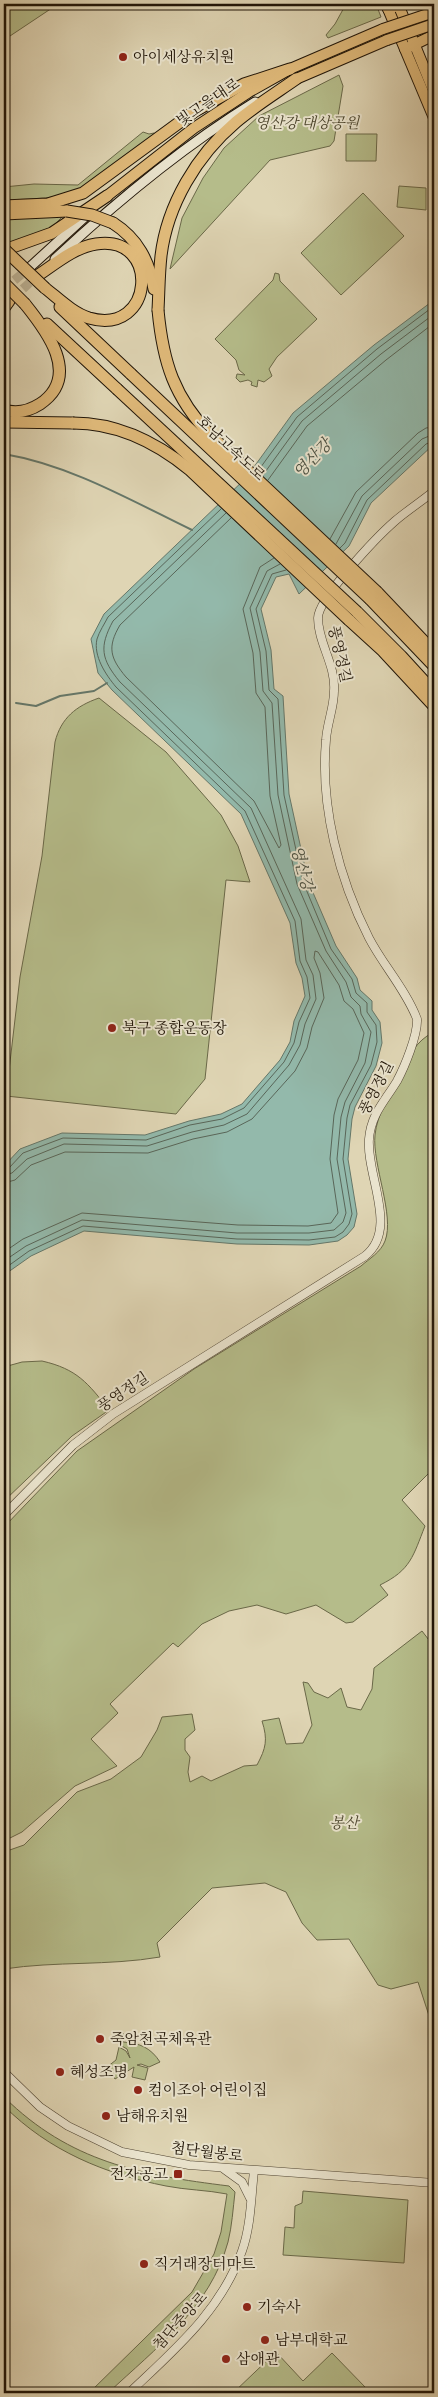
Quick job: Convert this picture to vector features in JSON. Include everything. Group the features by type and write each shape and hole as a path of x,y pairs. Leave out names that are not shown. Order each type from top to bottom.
{"highway":[{"path":"4,206 48,204 83,193 195,110 244,84 290,69"},
{"path":"158,310 161,255 171,217 185,185 202,159 237,121 296,80"},
{"path":"6,251 52,233 107,196"},
{"path":"4,214 67,211 92,215 121,228 139,248 151,273 158,310 161,343 167,367 188,408 224,448 373,596 434,652"},
{"path":"33,272 81,248 109,243 121,247 131,254 144,277 137,303 127,313 116,319 103,321 76,312 43,289"},
{"name":"호남고속도로","path":"6,251 131,374 373,596 434,666"},
{"path":"4,283 353,616 434,706"},
{"path":"4,410 21,412 34,408 52,392 57,381 59,360 50,335 25,304"},
{"path":"4,423 73,423 108,426 134,435 166,451 401,656 434,692"}],"main road":[{"path":"434,92 414,58 405,49 387,6 400,4 415,44 414,58 434,118"},
{"name":"빛고을대로","path":"33,272 107,196 194,128 290,69 383,29 434,12"},
{"name":"빛고을대로","path":"33,272 178,153 249,105 296,80 387,40 434,24"},
{"path":"405,49 434,35"}],"street":[{"name":"풍영정길","path":"4,1515 73,1445 100,1424 206,1354 365,1256 375,1246 380,1237 381,1223 370,1158 370,1132 377,1108 397,1080 416,1034 417,1020 366,932 344,877 337,849 328,800 325,755 334,680 320,630 319,614 328,595 382,534 394,522 434,491"},
{"name":"첨단월봉로","path":"4,2072 40,2108 68,2126 122,2152 179,2164 434,2183"},
{"path":"222,2168 242,2182 251,2200"},
{"name":"첨단중앙로","path":"129,2393 192,2333 216,2303 242,2250 254,2171"}],"green space":[{"path":"4,4 58,4 4,40"},
{"path":"346,4 376,4 381,17 328,38 326,35 335,24"},
{"name":"영산강 대상공원","path":"339,75 343,86 334,141 330,146 270,160 170,269 182,218 203,178 224,148 259,116"},
{"path":"143,132 157,135 102,177 80,190 54,197 4,200 4,187 34,184 78,185"},
{"path":"346,134 377,134 376,161 346,161"},
{"path":"399,186 426,188 426,210 397,207"},
{"path":"363,193 404,236 341,295 301,253"},
{"path":"64,215 52,227 9,245 4,240 4,218"},
{"path":"275,273 279,274 280,281 317,319 277,357 269,369 272,376 264,382 258,380 257,387 251,385 252,382 248,380 240,382 236,378 237,374 245,375 239,370 236,360 215,339 273,280"},
{"name":"북구 종합운동장","path":"99,698 166,752 221,815 238,846 250,882 226,880 205,1079 176,1114 6,1096 20,977 42,856 55,742 61,726 71,714 83,705"},
{"path":"434,1032 434,1468 402,1500 425,1526 414,1554 405,1568 380,1585 388,1595 353,1622 346,1623 316,1605 286,1614 257,1605 229,1611 202,1624 178,1647 173,1643 110,1704 118,1713 91,1739 117,1766 75,1786 22,1832 4,1841 4,1527 77,1451 194,1369 361,1266 381,1249 385,1241 387,1218 375,1147 376,1127 384,1105 409,1056 422,1040"},
{"path":"42,1361 64,1368 81,1378 109,1410 72,1436 4,1501 4,1367 22,1362"},
{"name":"봉산","path":"422,1631 432,1644 434,1642 434,2031 418,1982 391,1989 378,1985 349,1939 317,1940 302,1923 286,1892 265,1883 212,1888 157,1943 160,1957 121,1962 43,1965 4,1969 4,1852 24,1845 77,1792 111,1779 141,1757 157,1730 162,1717 192,1714 195,1730 185,1739 185,1750 190,1757 188,1772 190,1782 202,1776 211,1781 244,1766 257,1765 265,1744 262,1721 279,1718 286,1744 303,1743 312,1725 303,1682 308,1683 314,1692 328,1698 341,1688 347,1707 361,1710 372,1689 374,1668"},
{"path":"122,2033 125,2035 123,2042 144,2047 153,2053 160,2062 149,2067 141,2064 137,2065 148,2068 145,2080 132,2077 134,2067 115,2079 107,2067 116,2060 119,2047 126,2051 130,2058 127,2049 120,2045"},
{"path":"4,2097 29,2119 54,2137 81,2151 108,2162 136,2170 166,2177 229,2186 235,2192 228,2242 220,2266 208,2287 195,2307 179,2325 108,2393 89,2393 192,2292 214,2254 221,2232 227,2194 143,2181 121,2175 79,2158 59,2148 21,2122 4,2106"},
{"path":"303,2191 408,2200 404,2263 283,2255 285,2227 294,2228 295,2206 302,2203"},
{"path":"276,2352 303,2381 332,2353 366,2388 360,2393 233,2393"}],"water":[{"name":"영산강","path":"434,300 434,444 371,503 349,546 299,594 289,574 276,577 261,609 271,650 274,689 283,696 289,794 308,881 336,946 357,978 360,990 372,1001 372,1010 380,1022 382,1043 376,1066 355,1107 352,1119 348,1159 357,1214 354,1227 338,1241 309,1245 237,1244 84,1231 31,1256 4,1275 4,1166 20,1149 62,1133 145,1135 189,1121 221,1114 242,1104 280,1060 290,1042 294,1021 305,996 302,978 296,963 290,923 241,814 112,690 98,673 91,639 104,614 246,478 293,413 374,345"}],"waterway":[{"path":"4,454 29,459 77,475 192,530"},
{"path":"16,703 36,706 60,696 94,691 107,683"}],"tunnel":[{"path":"4,289 29,268"},
{"path":"13,298 37,276"}],"place":[{"name":"아이세상유치원","path":"123,57"},
{"name":"북구 종합운동장","path":"112,1028"},
{"name":"죽암천곡체육관","path":"100,2039"},
{"name":"혜성조명","path":"60,2072"},
{"name":"컴이조아 어린이집","path":"138,2090"},
{"name":"남해유치원","path":"106,2116"},
{"name":"전자공고","path":"178,2174"},
{"name":"직거래장터마트","path":"144,2264"},
{"name":"기숙사","path":"247,2307"},
{"name":"남부대학교","path":"265,2340"},
{"name":"삼애관","path":"226,2359"}]}
